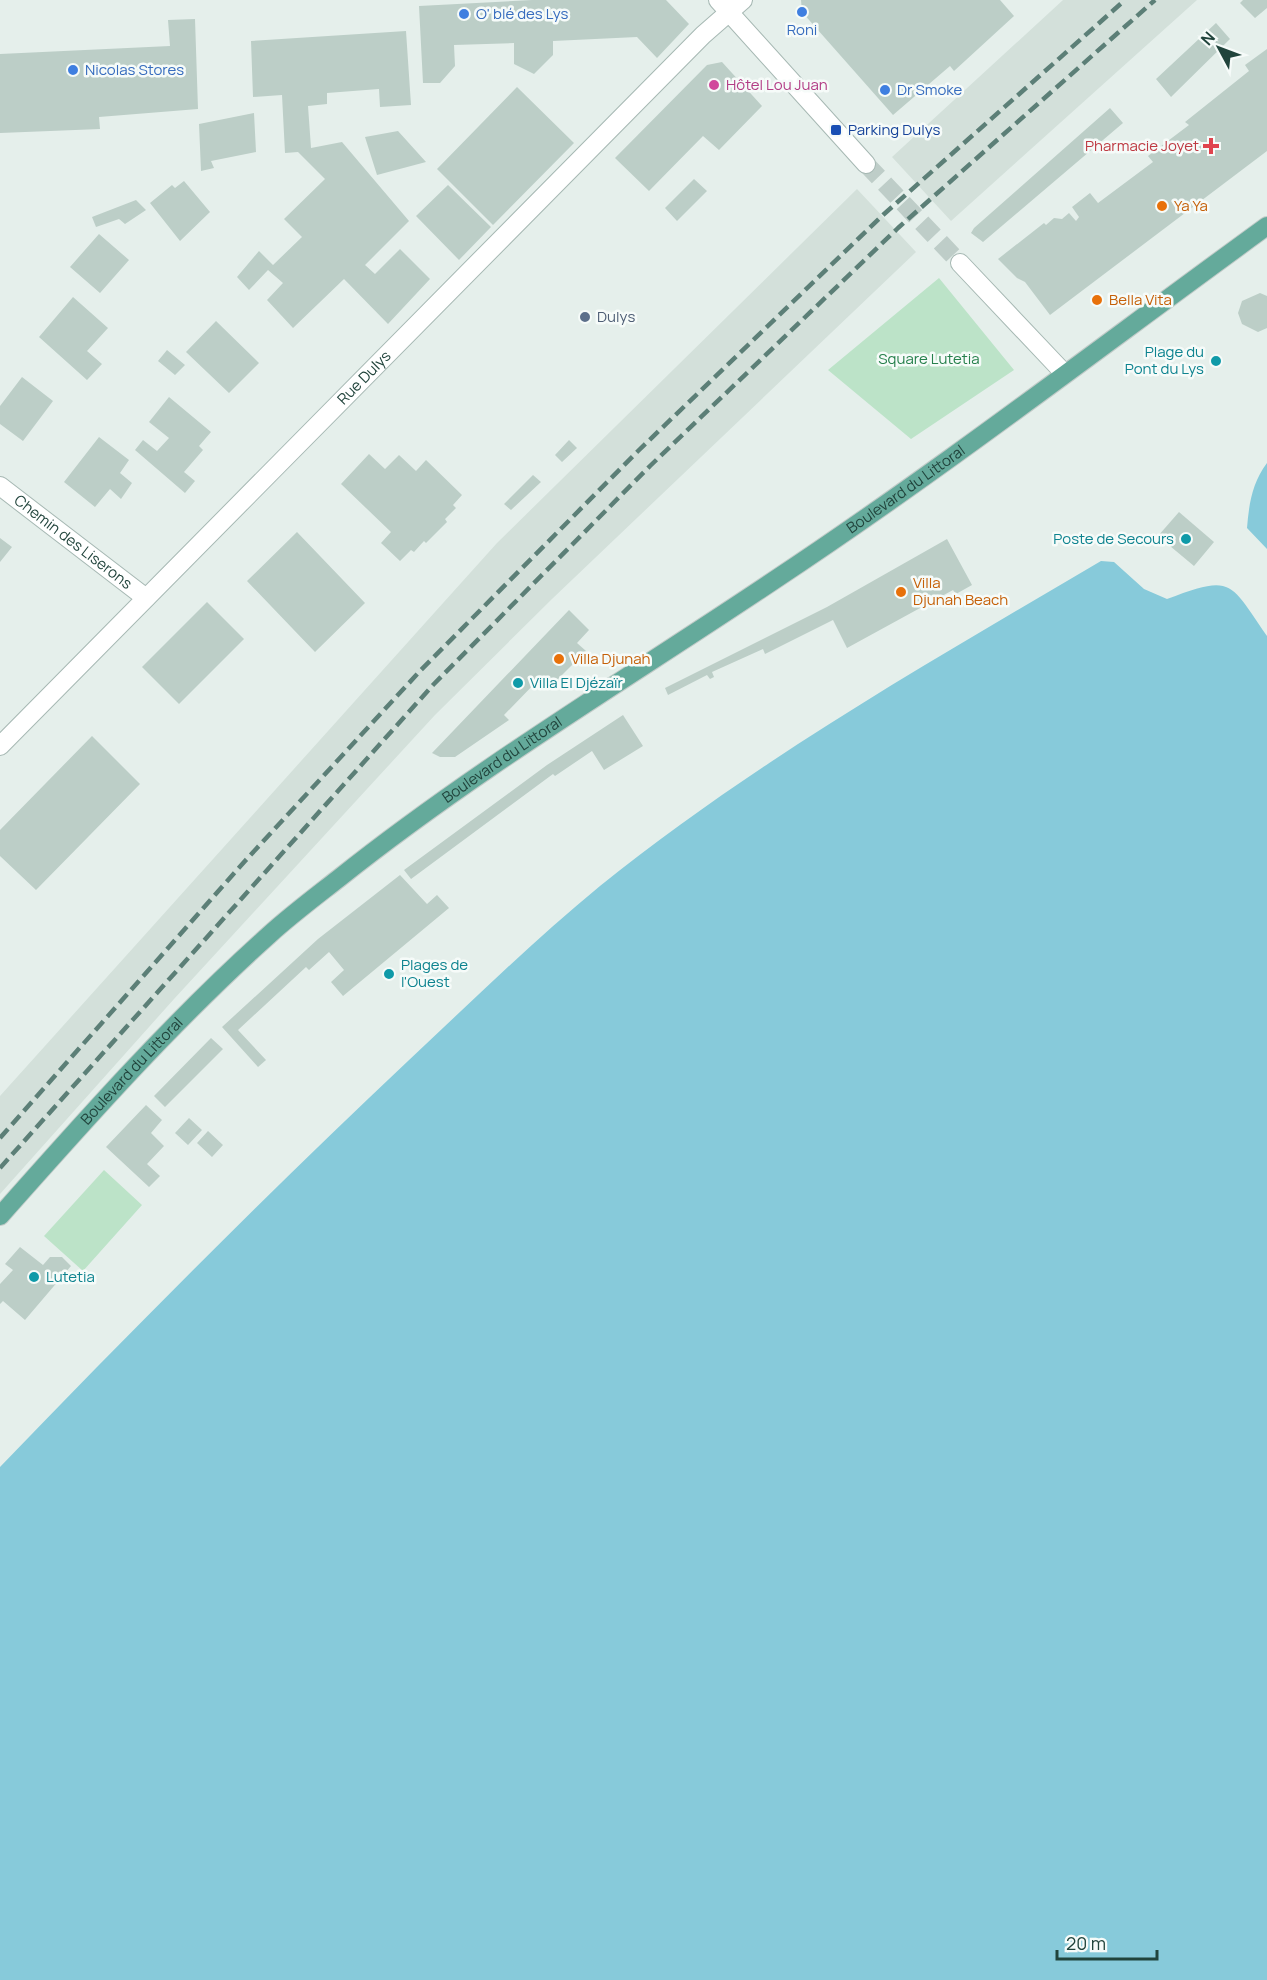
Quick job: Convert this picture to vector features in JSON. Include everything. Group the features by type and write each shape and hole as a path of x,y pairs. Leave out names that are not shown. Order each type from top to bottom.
{"main road":[{"name":"Boulevard du Littoral","path":"0,1216 74,1133 208,991 272,932 400,829 473,777 835,540 1267,226"}],"street":[{"path":"730,4 866,164"},
{"name":"Rue Dulys","path":"0,746 730,4"},
{"path":"960,263 1065,373"},
{"name":"Chemin des Liserons","path":"0,486 146,598"}],"shaded area":[{"path":"1063,0 1197,0 951,221 892,157"},
{"path":"857,189 916,252 552,599 435,715 174,999 0,1194 0,1096 497,543"}],"green space":[{"name":"Square Lutetia","path":"939,278 1014,370 911,439 828,370"},
{"path":"104,1170 142,1205 83,1271 44,1236"}],"water":[{"path":"1267,463 1267,549 1247,528 1252,494"},
{"path":"1101,561 1114,562 1144,589 1167,599 1205,586 1218,585 1228,588 1245,604 1267,636 1267,1980 0,1980 0,1467 304,1160 502,972 600,886 659,840 720,797 844,714"}],"building":[{"path":"532,0 666,0 689,24 657,58 637,37 553,41 553,55 534,74 514,64 514,43 454,45 455,66 440,83 423,83 419,6"},
{"path":"801,0 1000,0 1014,16 954,71 950,66 893,115 802,12"},
{"path":"1243,0 1267,0 1267,8 1255,18 1240,3"},
{"path":"195,19 198,109 99,117 100,129 0,133 0,54 170,46 168,20"},
{"path":"1216,23 1230,39 1171,97 1156,79"},
{"path":"406,31 411,105 380,107 379,89 327,93 327,104 308,106 311,148 342,142 409,221 365,265 375,274 400,249 430,279 388,324 344,279 293,328 267,300 283,283 268,270 249,290 237,277 259,251 273,265 302,237 284,219 325,179 298,152 285,153 282,95 253,97 251,41"},
{"path":"1267,49 1267,151 1050,315 1025,282 1017,278 998,259 1044,223 1046,225 1054,218 1062,219 1069,213 1076,221 1079,217 1072,207 1090,193 1098,203 1153,162 1148,156 1189,125 1185,122 1249,71 1245,65"},
{"path":"722,62 762,106 719,150 703,136 649,191 615,158 707,65"},
{"path":"517,87 574,143 493,225 437,169"},
{"path":"1110,108 1123,123 983,242 971,233 974,228"},
{"path":"254,113 256,152 211,161 214,168 201,171 199,124"},
{"path":"398,131 426,162 377,175 365,137"},
{"path":"694,179 707,191 677,221 665,208"},
{"path":"184,181 210,212 180,241 150,203 172,185 175,188"},
{"path":"448,185 491,227 459,260 416,216"},
{"path":"136,200 146,210 125,224 119,219 96,227 92,217"},
{"path":"99,234 129,260 100,293 70,267"},
{"path":"1260,293 1267,296 1267,328 1258,332 1242,324 1238,313 1242,301"},
{"path":"73,297 108,328 87,351 102,364 87,380 39,337"},
{"path":"216,321 259,363 229,393 186,352"},
{"path":"167,350 185,365 175,375 158,361"},
{"path":"22,377 53,401 23,441 0,424 0,406"},
{"path":"169,397 211,432 199,446 203,450 184,472 195,481 185,493 135,450 143,440 157,451 169,438 149,422"},
{"path":"99,437 129,460 120,473 132,483 121,499 110,489 95,507 64,482"},
{"path":"569,440 577,448 562,462 555,455"},
{"path":"369,454 385,469 399,455 416,471 426,460 462,495 453,505 456,508 445,519 447,522 426,543 424,541 414,552 411,550 400,561 381,543 391,532 341,484"},
{"path":"533,475 541,482 511,510 504,504"},
{"name":"Poste de Secours","path":"1179,512 1214,542 1194,566 1158,536"},
{"path":"297,532 365,603 315,652 247,581"},
{"path":"0,538 12,547 0,562"},
{"name":"Villa Djunah Beach","path":"947,539 972,585 956,594 953,590 847,648 833,620 765,654 763,649 712,672 714,677 710,679 707,675 668,695 665,688 827,607"},
{"path":"207,602 244,639 179,704 142,667"},
{"name":"Villa El Djézaïr","path":"569,610 589,630 577,643 586,651 550,687 540,678 504,715 509,720 455,757 440,757 432,753"},
{"path":"623,715 643,746 604,770 592,751 555,776 553,774 411,879 404,870 547,765"},
{"path":"92,736 140,784 36,890 0,856 0,830"},
{"path":"400,875 427,904 437,895 449,908 343,996 331,982 344,970 329,952 309,970 306,967 238,1030 266,1060 258,1067 222,1027 318,939"},
{"path":"211,1038 223,1049 165,1107 154,1096"},
{"path":"146,1105 162,1120 151,1133 164,1146 147,1164 160,1176 149,1187 106,1147"},
{"path":"189,1118 202,1130 188,1145 175,1133"},
{"path":"208,1131 223,1145 212,1157 197,1143"},
{"name":"Lutetia","path":"20,1247 43,1265 50,1257 62,1257 71,1266 25,1320 3,1301 0,1304 0,1284 13,1270 5,1264"}],"tunnel":[{"path":"866,164 960,263"}],"railway":[{"path":"0,1138 245,861 420,671 637,452 883,215 1125,0"},
{"path":"0,1168 433,685 650,466 898,228 1155,0"}],"place":[{"name":"Roni","path":"802,12"},
{"name":"O' blé des Lys","path":"464,14"},
{"name":"Nicolas Stores","path":"73,70"},
{"name":"Hôtel Lou Juan","path":"714,85"},
{"name":"Dr Smoke","path":"885,90"},
{"name":"Parking Dulys","path":"836,130"},
{"name":"Pharmacie Joyet","path":"1211,146"},
{"name":"Ya Ya","path":"1162,206"},
{"name":"Bella Vita","path":"1097,300"},
{"name":"Dulys","path":"585,317"},
{"name":"Plage du Pont du Lys","path":"1216,361"},
{"name":"Poste de Secours","path":"1186,539"},
{"name":"Villa Djunah Beach","path":"901,592"},
{"name":"Villa Djunah","path":"559,659"},
{"name":"Villa El Djézaïr","path":"518,683"},
{"name":"Plages de l'Ouest","path":"389,974"},
{"name":"Lutetia","path":"34,1277"}]}
